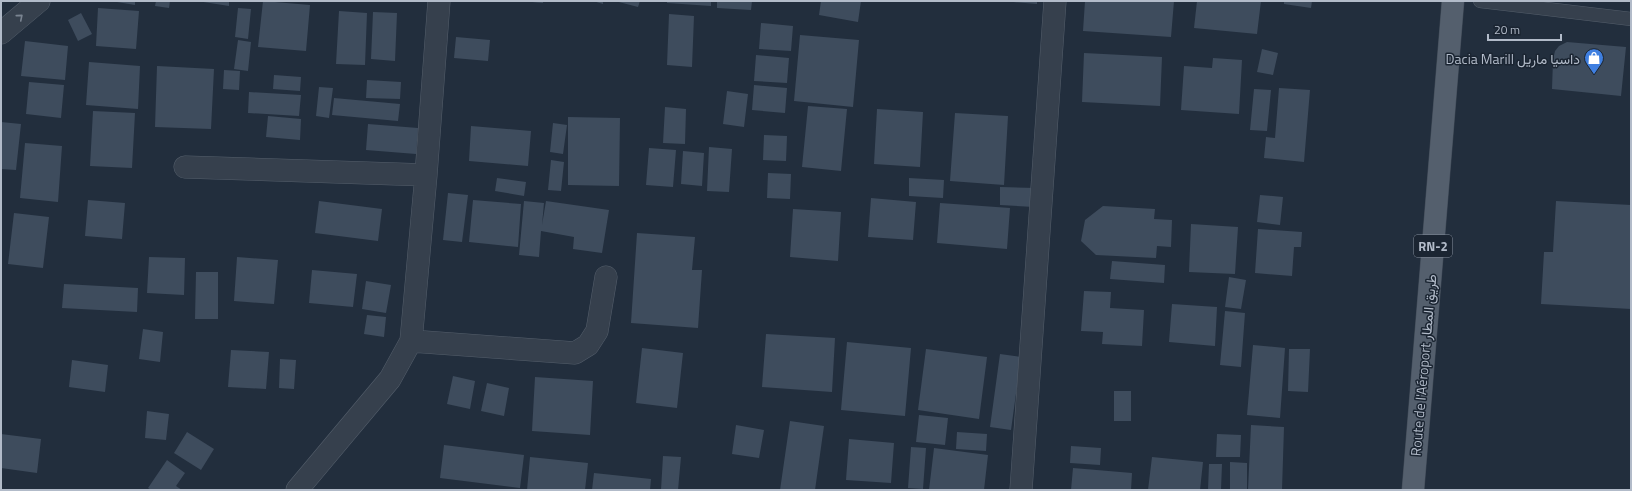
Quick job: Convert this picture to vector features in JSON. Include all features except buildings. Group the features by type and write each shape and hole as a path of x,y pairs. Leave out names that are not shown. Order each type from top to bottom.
{"main road":[{"name":"Route de l'Aéroport طريق المطار","path":"1413,490 1453,1"}],"street":[{"path":"1,33 39,1"},
{"path":"297,490 390,379 412,341 440,1"},
{"path":"1021,490 1055,1"},
{"path":"185,166 426,175"},
{"path":"412,341 574,353 588,345 597,331 606,278"}],"lane":[{"path":"1480,1 1631,18"}],"place":[{"name":"Dacia Marill داسيا ماريل","path":"1594,75"}]}
